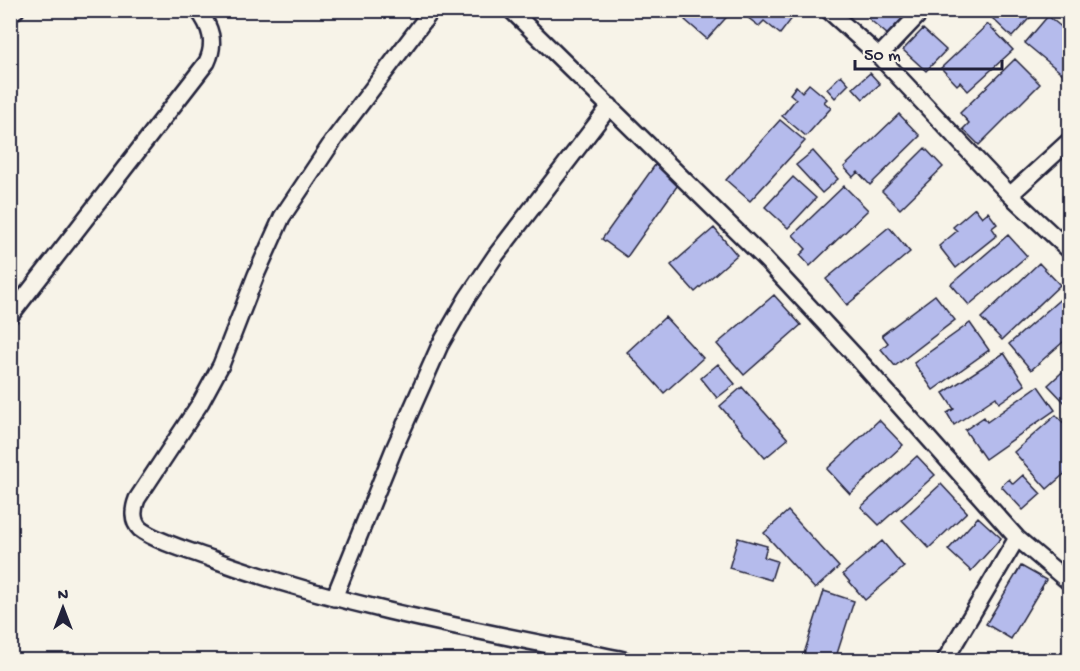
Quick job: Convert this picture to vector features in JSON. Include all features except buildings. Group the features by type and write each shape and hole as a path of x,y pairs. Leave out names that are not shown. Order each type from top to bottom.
{"street":[{"path":"10,13 16,10"},
{"path":"10,316 207,62 212,48 210,29 198,10"},
{"path":"432,10 335,138 282,217 256,275 221,365 201,402 155,469 134,507 134,515 139,528 168,542 233,567 334,598 408,617 624,660"},
{"path":"511,10 766,260 857,358 1017,538 1070,583"},
{"path":"828,10 879,56 1010,195 1070,251"},
{"path":"879,56 923,10"},
{"path":"334,598 394,449 440,345 467,298 496,255 610,106"},
{"path":"1010,195 1070,140"},
{"path":"945,660 1017,538"}]}
